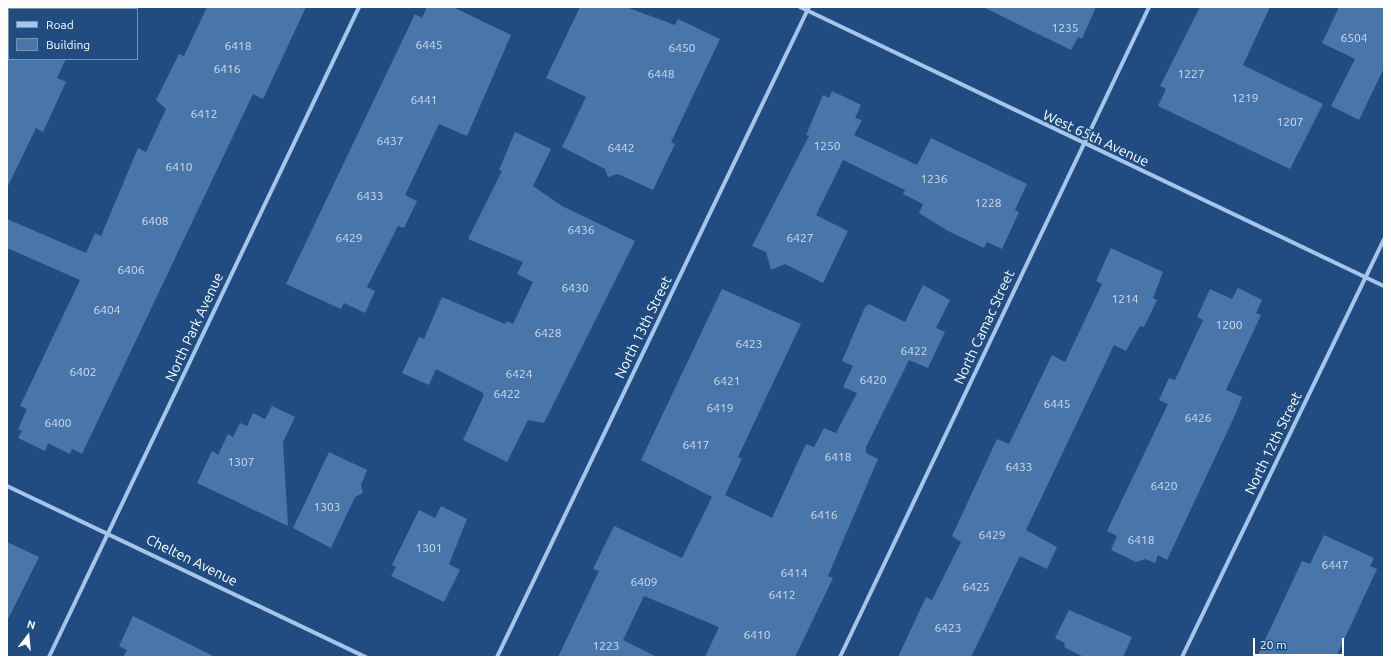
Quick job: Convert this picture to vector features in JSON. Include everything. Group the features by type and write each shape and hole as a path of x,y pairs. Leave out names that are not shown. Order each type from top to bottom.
{"street":[{"name":"North Park Avenue","path":"49,657 359,7"},
{"name":"West 65th Avenue","path":"800,7 808,9 1082,144 1384,286"},
{"name":"North Camac Street","path":"840,657 1082,144 1149,7"},
{"name":"North 13th Street","path":"496,657 808,9"},
{"name":"North 12th Street","path":"1182,657 1384,239"},
{"name":"Chelten Avenue","path":"7,486 109,532 366,657"}],"building":[{"path":"207,7 306,7 263,99 253,94 82,454 72,449 70,454 48,443 45,451 18,438 22,431 18,429 27,409 20,406 80,280 7,248 7,219 86,253 95,233 101,236 138,148 146,152 166,109 156,100 179,54 184,56"},
{"path":"427,7 453,7 511,35 467,136 439,124 405,195 417,201 404,228 398,226 367,287 375,291 365,313 344,303 341,309 286,284 415,14 422,18"},
{"path":"580,7 626,7 675,25 678,19 720,39 671,142 675,144 653,190 618,174 608,177 605,169 562,147 586,97 546,78"},
{"path":"983,7 1096,7 1082,39 1078,37 1071,50"},
{"path":"1200,7 1270,7 1243,65 1323,104 1290,169 1158,106 1166,89 1160,86"},
{"path":"1339,7 1384,7 1384,68 1359,120 1331,106 1355,59 1322,43"},
{"path":"7,59 66,60 57,78 66,82 43,132 36,128 7,188"},
{"path":"832,91 861,105 855,118 862,120 854,135 917,165 931,138 1027,184 1015,210 1019,212 1002,249 987,242 984,248 948,231 919,213 923,204 903,194 905,190 843,160 816,215 848,231 823,283 785,264 771,270 766,252 752,246 809,136 806,135 823,95 829,98"},
{"path":"515,132 551,149 533,186 562,206 635,241 544,423 528,420 507,462 463,440 484,395 482,392 436,369 429,385 402,373 419,337 424,339 442,297 505,324 507,321 513,324 533,282 517,274 523,262 468,239 502,171 499,170"},
{"path":"1111,248 1163,272 1153,298 1157,300 1144,327 1140,326 1126,351 1114,345 1026,530 1057,547 1047,569 1020,556 971,657 898,657 926,597 932,600 961,542 952,536 997,439 1009,444 1052,355 1065,362 1102,284 1096,281"},
{"path":"923,285 950,300 936,328 945,332 928,368 909,360 866,447 866,453 878,459 828,576 833,578 795,657 705,657 719,627 644,596 623,640 657,657 558,657 599,571 593,569 614,526 682,558 712,497 641,460 722,289 801,324 738,457 742,459 725,495 772,518 806,444 814,447 824,428 836,433 857,393 843,387 853,366 842,361 865,307 869,304 905,322"},
{"path":"1238,288 1262,300 1256,313 1261,315 1226,390 1242,397 1236,413 1167,560 1158,555 1155,563 1145,559 1136,562 1111,550 1117,536 1107,531 1168,404 1159,400 1169,378 1175,380 1203,320 1197,317 1210,289 1232,299"},
{"path":"272,406 295,417 283,442 288,526 197,483 212,451 218,455 228,434 233,437 240,423 247,426 253,413 265,419"},
{"path":"329,452 367,470 361,485 363,493 355,497 331,548 293,528"},
{"path":"441,506 467,519 449,564 460,570 444,602 391,576 396,567 392,565 419,510 435,518"},
{"path":"1324,535 1374,558 1370,566 1377,569 1336,657 1257,657 1302,561 1310,564"},
{"path":"7,542 39,557 7,621"},
{"path":"1069,610 1132,637 1123,657 1084,657 1064,647 1065,643 1055,638"},
{"path":"133,616 215,657 123,657 127,650 119,646"}]}
